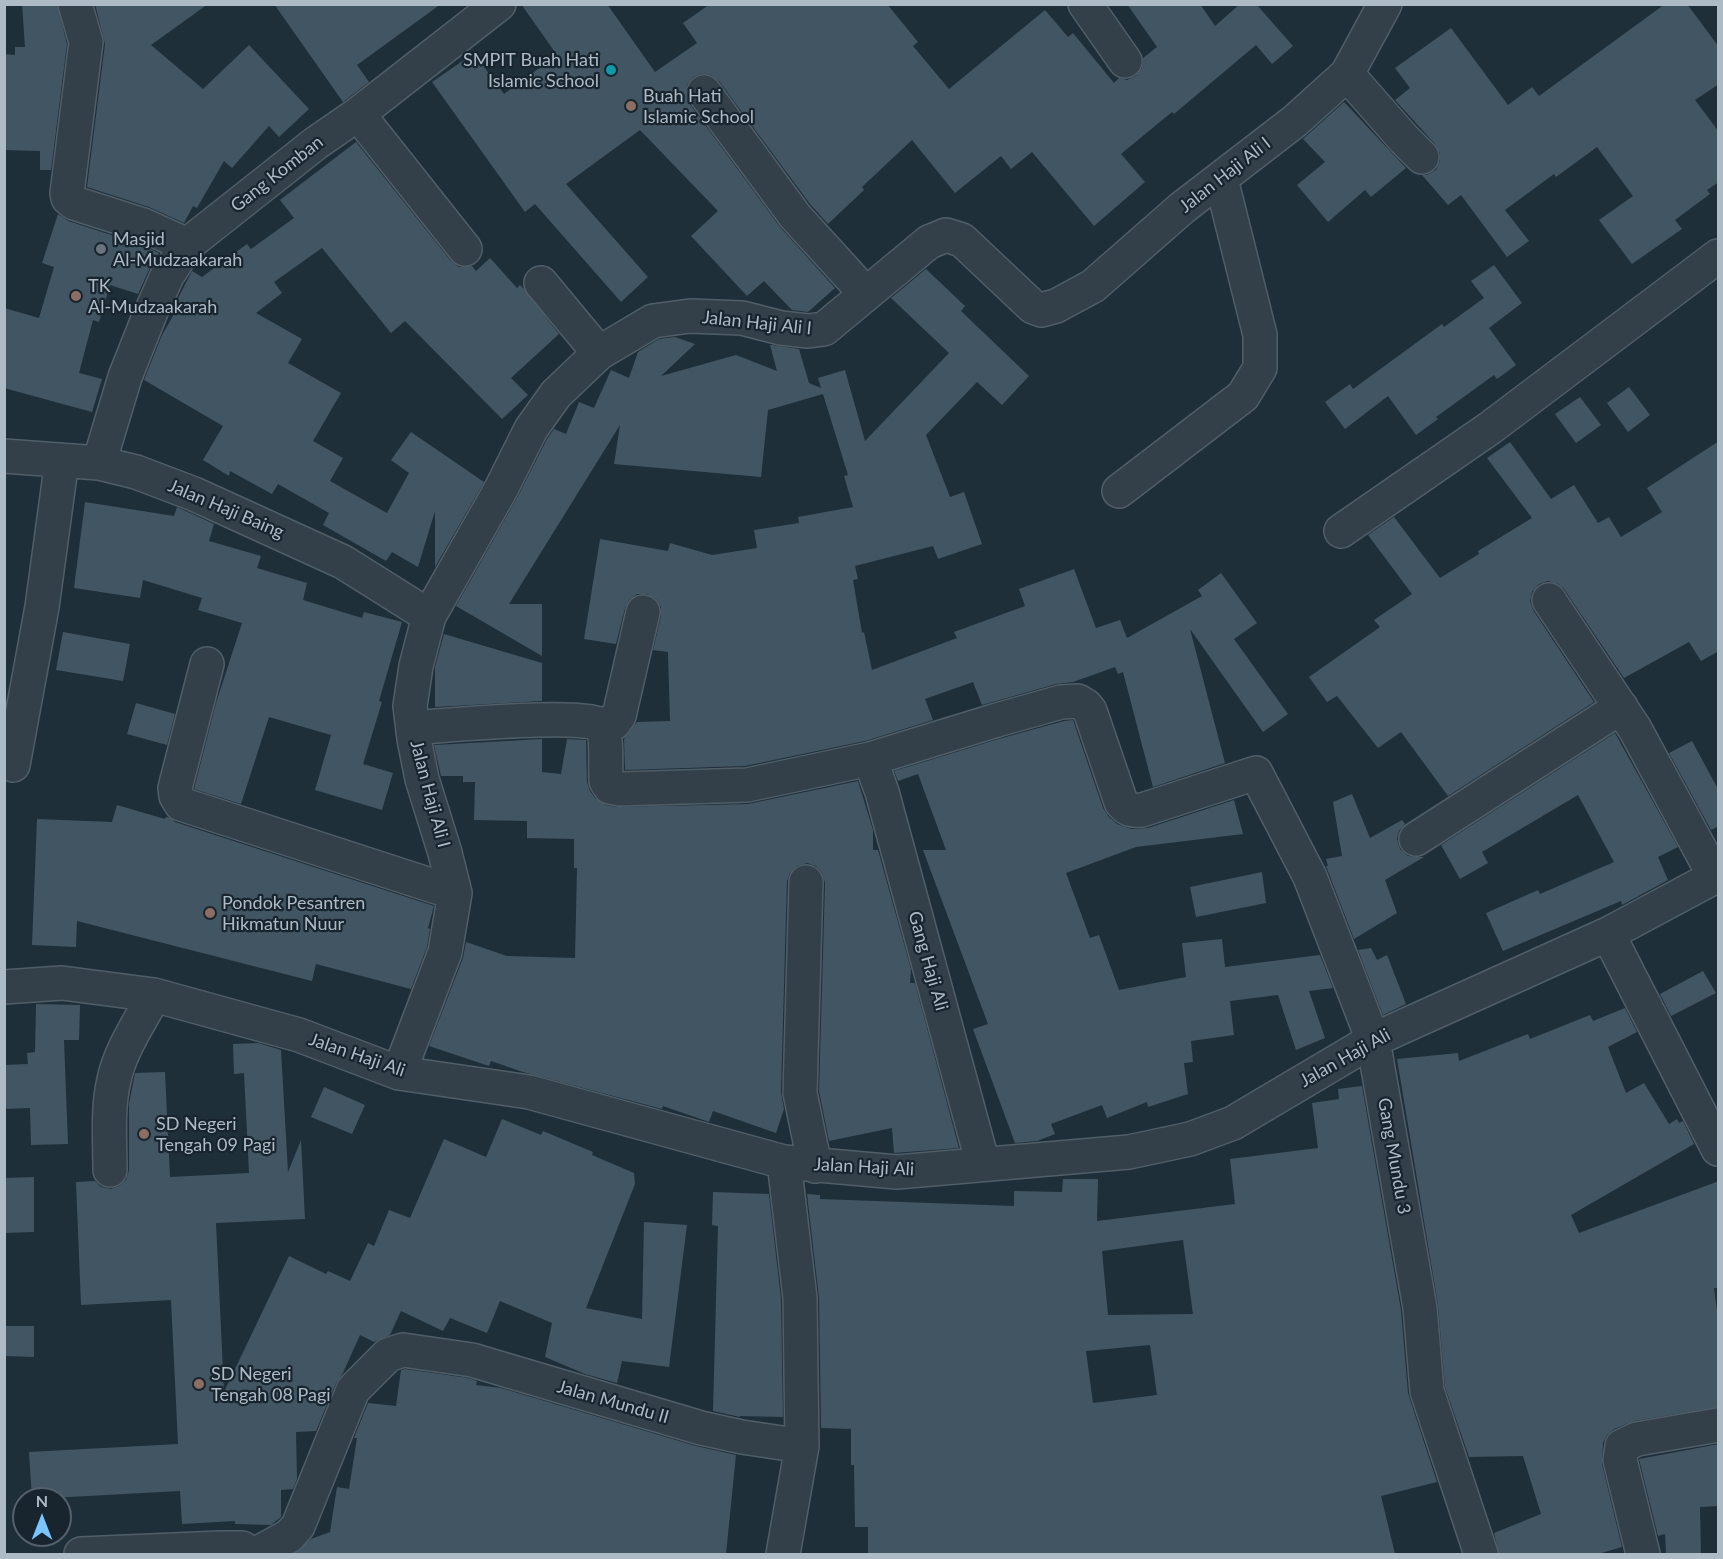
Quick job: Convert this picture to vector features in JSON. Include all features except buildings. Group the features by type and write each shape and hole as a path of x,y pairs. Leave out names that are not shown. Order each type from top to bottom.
{"street":[{"path":"75,4 86,42 68,198 74,203 143,225 187,245"},
{"name":"Gang Komban","path":"99,463 125,377 150,314 167,276 187,245 316,143 358,114 499,4"},
{"path":"1085,4 1125,60"},
{"name":"Jalan Haji Ali I","path":"399,1073 446,952 455,893 446,853 422,779 412,728 410,706 416,666 429,616 501,489 531,429 556,393 599,353 653,321 690,316 742,318 781,328 808,331 824,329 929,242 946,235 962,240 1033,307 1041,310 1056,306 1093,286 1182,208 1295,121 1347,74 1385,4"},
{"path":"1347,74 1404,140 1422,157"},
{"path":"704,92 795,216 866,294"},
{"path":"358,114 465,249"},
{"path":"1119,491 1243,396 1260,368 1260,336 1221,179"},
{"path":"1341,531 1490,428 1719,256"},
{"path":"541,283 599,353"},
{"name":"Jalan Haji Baing","path":"4,456 99,463 136,472 184,490 344,562 429,616"},
{"path":"13,765 42,607 62,460"},
{"path":"1549,600 1635,729 1717,876"},
{"path":"412,728 562,719 592,721 600,724 614,723 619,716 643,612"},
{"path":"207,664 175,788 176,796 181,804 455,893"},
{"name":"Gang Mundu 3","path":"870,759 997,720 1073,701 1086,706 1090,711 1125,808 1133,811 1142,810 1256,772 1310,877 1373,1040 1420,1308 1427,1391 1481,1554"},
{"path":"1416,839 1621,707"},
{"path":"600,724 604,733 606,781 610,787 620,789 747,784 870,759"},
{"name":"Gang Haji Ali","path":"870,759 882,792 983,1164"},
{"name":"Jalan Haji Ali","path":"4,987 62,983 154,995 299,1035 399,1073 529,1092 800,1164 897,1172 1129,1152 1190,1140 1233,1123 1373,1040 1608,934 1717,876"},
{"path":"783,1554 802,1446 800,1093 806,882"},
{"path":"1608,934 1719,1149"},
{"path":"110,1170 111,1099 114,1079 124,1051 154,995"},
{"name":"Jalan Mundu II","path":"254,1554 289,1536 298,1526 353,1390 388,1355 403,1350 472,1360 701,1428 802,1446"},
{"path":"1643,1554 1620,1460 1622,1446 1627,1442 1719,1425"},
{"path":"81,1554 242,1548 254,1554"}],"place":[{"name":"SMPIT Buah Hati Islamic School","path":"611,70"},
{"name":"Buah Hati Islamic School","path":"631,106"},
{"name":"Masjid Al-Mudzaakarah","path":"101,249"},
{"name":"TK Al-Mudzaakarah","path":"76,296"},
{"name":"Pondok Pesantren Hikmatun Nuur","path":"210,913"},
{"name":"SD Negeri Tengah 09 Pagi","path":"144,1134"},
{"name":"SD Negeri Tengah 08 Pagi","path":"199,1384"}]}
